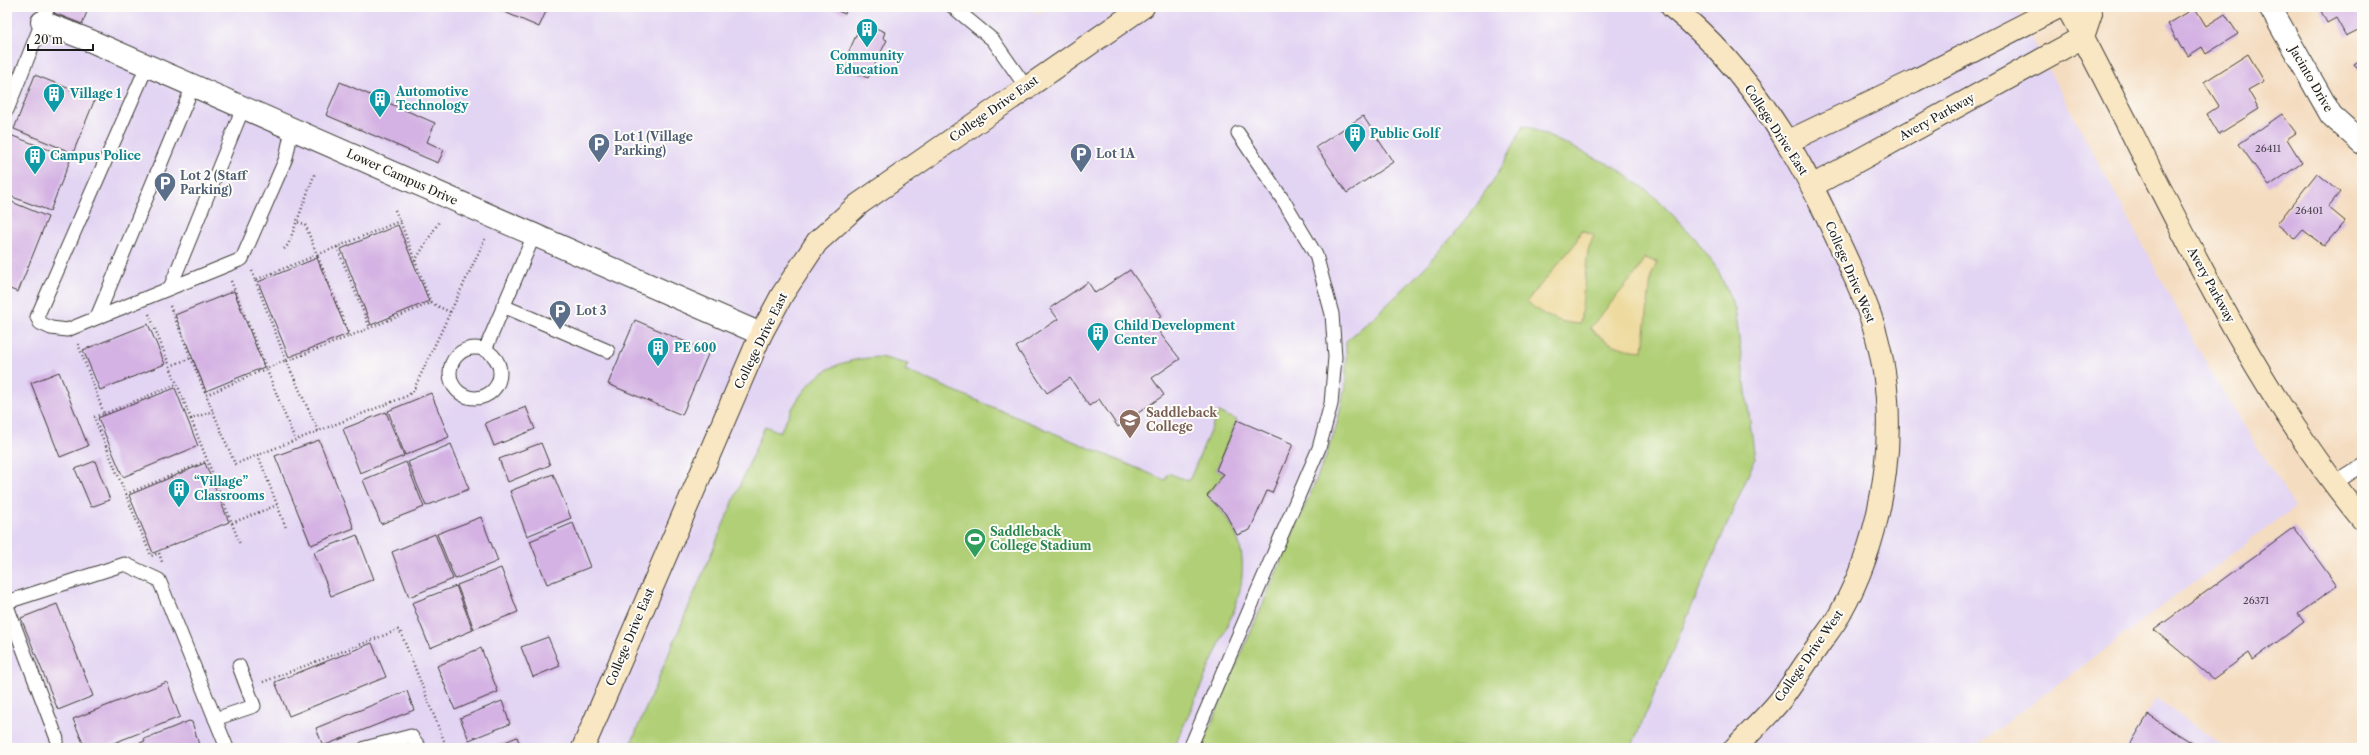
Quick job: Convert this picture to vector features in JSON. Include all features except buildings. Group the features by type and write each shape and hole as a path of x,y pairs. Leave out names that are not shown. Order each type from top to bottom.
{"street":[{"name":"College Drive East","path":"583,748 761,334 782,295 806,258 830,229 859,204 1143,7"},
{"name":"College Drive East","path":"1672,7 1718,51 1753,91 1787,142 1812,186"},
{"path":"1787,142 1914,81 2059,7"},
{"name":"Avery Parkway","path":"2067,7 2180,229 2238,335 2295,427 2362,519"},
{"name":"Jacinto Drive","path":"2270,7 2332,115 2362,144"},
{"path":"2083,37 2089,9"},
{"name":"Lower Campus Drive","path":"45,14 147,66 761,334"},
{"name":"Avery Parkway","path":"1812,186 2083,37"},
{"name":"College Drive West","path":"1735,748 1781,699 1840,614 1861,569 1874,529 1886,463 1888,412 1884,370 1873,324 1858,283 1812,186"}],"lane":[{"path":"953,7 994,40 1026,87"},
{"path":"7,110 45,14"},
{"path":"147,66 37,317 40,323 51,328 67,330 242,259 286,158 292,129"},
{"path":"97,318 193,86"},
{"path":"170,288 243,108"},
{"path":"1190,748 1319,448 1331,404 1335,357 1332,314 1316,255 1285,203 1238,133"},
{"path":"485,350 534,235"},
{"path":"503,306 608,351"},
{"path":"2335,483 2362,466"},
{"path":"7,602 125,564 159,580 227,748"},
{"path":"7,606 57,739"},
{"path":"215,720 254,706 239,666"},
{"path":"365,748 411,736 420,748"}],"path":[{"path":"284,249 288,245 315,173"},
{"path":"394,208 431,303 450,312"},
{"path":"415,261 440,220"},
{"path":"297,222 304,224 350,336"},
{"path":"255,280 400,222"},
{"path":"170,303 235,464 407,396 414,391 485,239"},
{"path":"337,246 370,328"},
{"path":"251,270 287,360 318,431"},
{"path":"231,279 295,440"},
{"path":"206,395 287,360 431,303"},
{"path":"148,312 240,544"},
{"path":"77,341 104,414"},
{"path":"170,366 191,358"},
{"path":"165,568 159,553 151,556 94,417 177,384"},
{"path":"191,419 213,411"},
{"path":"258,455 286,528"},
{"path":"126,494 207,461"},
{"path":"232,523 277,504"},
{"path":"247,688 392,630 398,630 401,633 447,748"}],"shaded area":[{"name":"Saddleback College","path":"7,7 1025,7 1039,13 1050,7 2015,7 2212,374 2295,507 1973,748 7,748"},
{"path":"2157,698 2225,748 2125,748"}],"green space":[{"path":"1524,125 1615,167 1653,195 1695,238 1718,270 1735,309 1755,459 1631,748 1201,748 1325,459 1337,424 1346,382 1346,341 1408,285 1446,244 1481,199 1496,176"},
{"name":"Saddleback College Stadium","path":"880,357 908,364 905,370 1165,480 1168,473 1189,481 1218,412 1237,420 1216,470 1224,474 1207,496 1229,521 1236,534 1242,561 1240,591 1235,608 1174,748 629,748 765,426 780,432 807,387 817,377 829,369 843,363 860,359"}],"sand":[{"path":"1581,230 1594,235 1588,250 1580,324 1551,318 1538,311 1527,301 1575,244"},
{"path":"1644,258 1657,262 1651,277 1643,351 1628,349 1607,342 1590,328 1637,272"}],"place":[{"name":"Community Education","path":"867,48"},
{"name":"Village 1","path":"54,114"},
{"name":"Automotive Technology","path":"380,118"},
{"name":"Public Golf","path":"1355,154"},
{"name":"Lot 1 (Village Parking)","path":"599,164"},
{"name":"Lot 1A","path":"1081,174"},
{"name":"Campus Police","path":"35,176"},
{"name":"Lot 2 (Staff Parking)","path":"165,202"},
{"name":"Lot 3","path":"560,330"},
{"name":"Child Development Center","path":"1098,352"},
{"name":"PE 600","path":"658,368"},
{"name":"Saddleback College","path":"1130,440"},
{"name":"“Village” Classrooms","path":"179,508"},
{"name":"Saddleback College Stadium","path":"975,558"}]}
